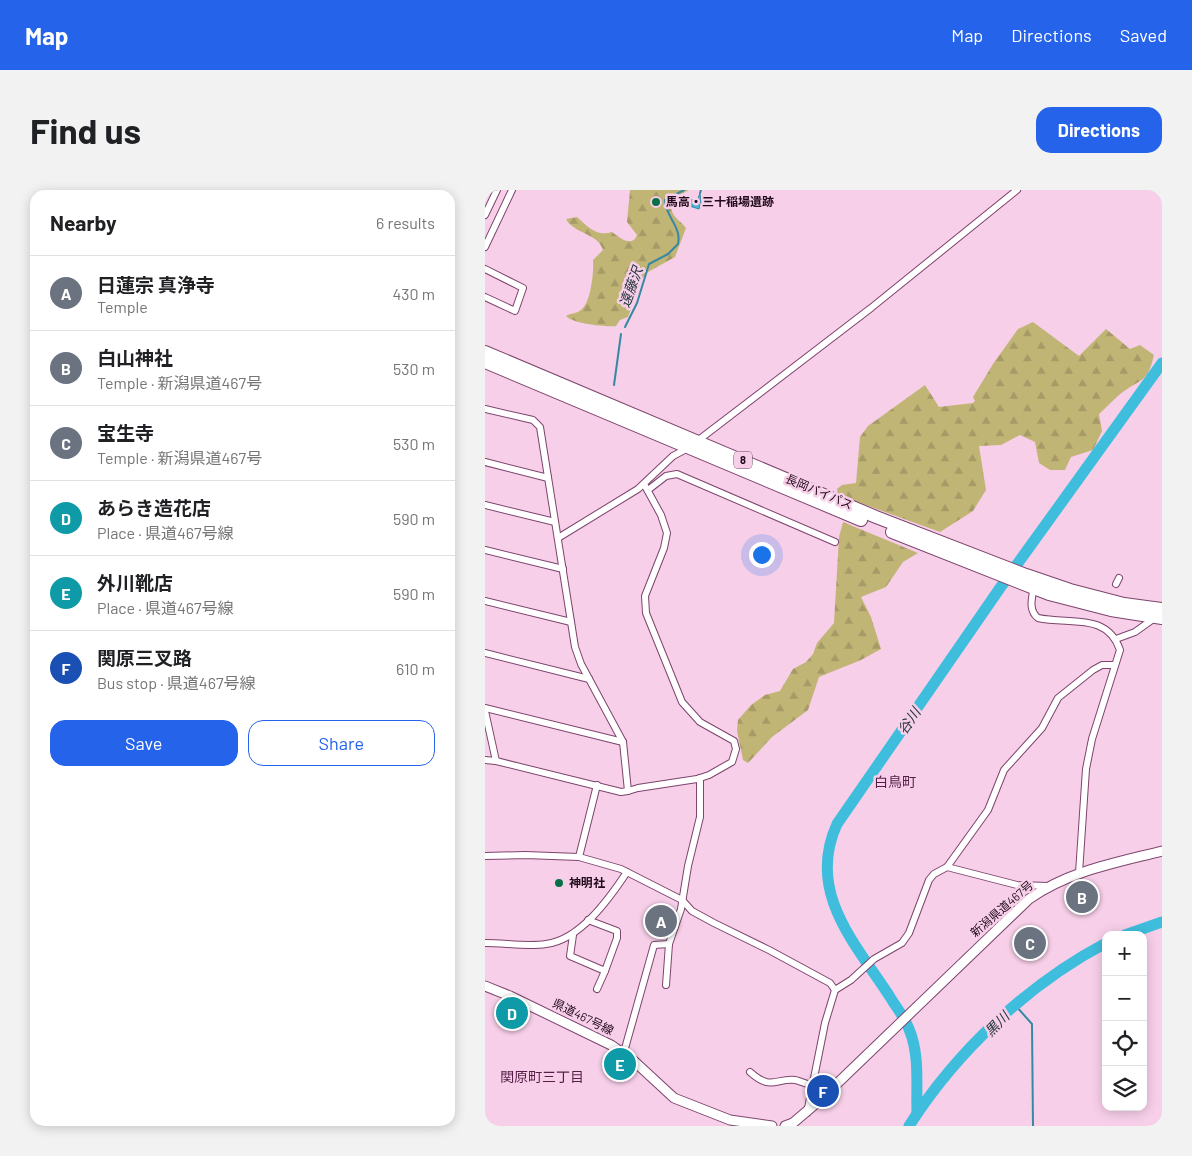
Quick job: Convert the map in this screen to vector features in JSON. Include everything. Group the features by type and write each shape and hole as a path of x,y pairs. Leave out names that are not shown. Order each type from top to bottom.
{"highway":[{"name":"長岡バイパス","path":"485,352 694,444"},
{"name":"長岡バイパス","path":"485,362 694,444 1078,603 1160,614"},
{"name":"長岡バイパス","path":"1029,583 1070,590 1160,614"},
{"path":"1070,590 1125,599 1162,600"}],"main road":[{"name":"新潟県道467号","path":"807,1113 1029,899 1049,886 1079,873 1162,851"},
{"name":"県道467号線","path":"485,986 510,996 624,1052 674,1098 745,1125 772,1126"},
{"path":"786,1126 807,1113"}],"street":[{"path":"485,215 497,190"},
{"path":"485,247 512,190"},
{"path":"646,487 673,456 694,444 871,308 1017,190"},
{"path":"485,269 523,288 515,310 485,297"},
{"path":"485,409 536,421 539,428 575,647 589,679 623,742 628,791"},
{"path":"485,462 548,478"},
{"path":"558,538 666,476 677,474 835,542"},
{"path":"485,760 496,761 621,792 701,778 732,762 736,749 734,741 700,722 682,702 647,613 645,596 664,548 667,533 664,522 646,487"},
{"path":"485,505 555,522"},
{"path":"485,550 563,569"},
{"path":"1029,583 1032,614 1038,618 1097,624 1112,633 1120,650 1092,739 1085,769 1079,873"},
{"path":"485,601 571,622"},
{"path":"1116,639 1135,632 1160,614"},
{"path":"485,653 589,679"},
{"path":"807,1113 811,1085 835,990 851,980 874,959 891,951 906,938 926,886 935,874 947,867 988,810 1004,770 1042,728 1058,698 1093,670 1103,665 1115,665"},
{"path":"496,761 485,709 623,742"},
{"path":"667,985 669,944 682,900 700,817 701,778"},
{"path":"579,857 597,785"},
{"path":"485,856 579,857 627,872 682,900 693,911 769,950 830,984 835,990"},
{"path":"947,867 1017,885 1049,886"},
{"path":"485,943 537,946 564,940 573,935 588,920 627,872"},
{"path":"588,920 617,930 617,938 597,989"},
{"path":"573,935 570,956 605,971"},
{"path":"624,1052 654,945 669,944"},
{"path":"750,1072 757,1078 771,1083 794,1080 811,1085"}],"green space":[{"path":"630,190 689,190 672,199 672,212 686,228 675,257 648,272 642,279 628,317 620,320 616,326 590,324 570,319 566,316 581,310 587,301 592,279 593,260 603,250 596,240 574,228 566,219 577,217 597,232 612,232 626,241 632,241 637,235 627,222"},
{"path":"1033,322 1079,356 1106,329 1130,349 1140,345 1154,355 1149,372 1142,380 1119,395 1099,414 1102,431 1093,450 1071,457 1065,470 1050,470 1039,463 1035,442 1020,435 1001,445 979,446 986,490 973,511 940,532 838,495 837,489 842,485 856,483 860,437 868,426 925,385 939,407 973,403 975,401 973,397 993,364 1018,329"},
{"path":"843,522 918,553 903,562 886,587 861,597 871,617 881,649 861,660 819,677 808,710 772,737 748,763 743,760 737,731 738,720 751,705 765,695 780,691 793,669 806,662 813,654 817,643 834,623 839,537"}],"water":[{"path":"700,193 701,203 699,209 670,200 680,196 697,201"}],"waterway":[{"name":"遠藤沢","path":"625,327 637,303 649,264 668,254 678,244 678,232 665,200 684,190"},
{"name":"遠藤沢","path":"614,385 621,334"},
{"name":"谷川","path":"917,1112 915,1049 909,1029 850,936 839,916 831,894 827,872 829,849 837,824 1000,588 1162,363"},
{"name":"黒川","path":"1136,931 1162,922"},
{"name":"黒川","path":"909,1126 949,1072 971,1046 996,1022 1049,978 1102,945"},
{"path":"1015,1005 1032,1024 1033,1126"}],"place":[{"name":"馬高・三十稲場遺跡","path":"656,202"},
{"name":"神明社","path":"559,883"},
{"name":"白山神社","path":"1082,897"},
{"name":"日蓮宗 真浄寺","path":"661,921"},
{"name":"宝生寺","path":"1030,943"},
{"name":"あらき造花店","path":"512,1013"},
{"name":"外川靴店","path":"620,1064"},
{"name":"関原三叉路","path":"823,1091"}],"district":[{"name":"白鳥町","path":"895,782"},
{"name":"関原町三丁目","path":"542,1077"}]}
